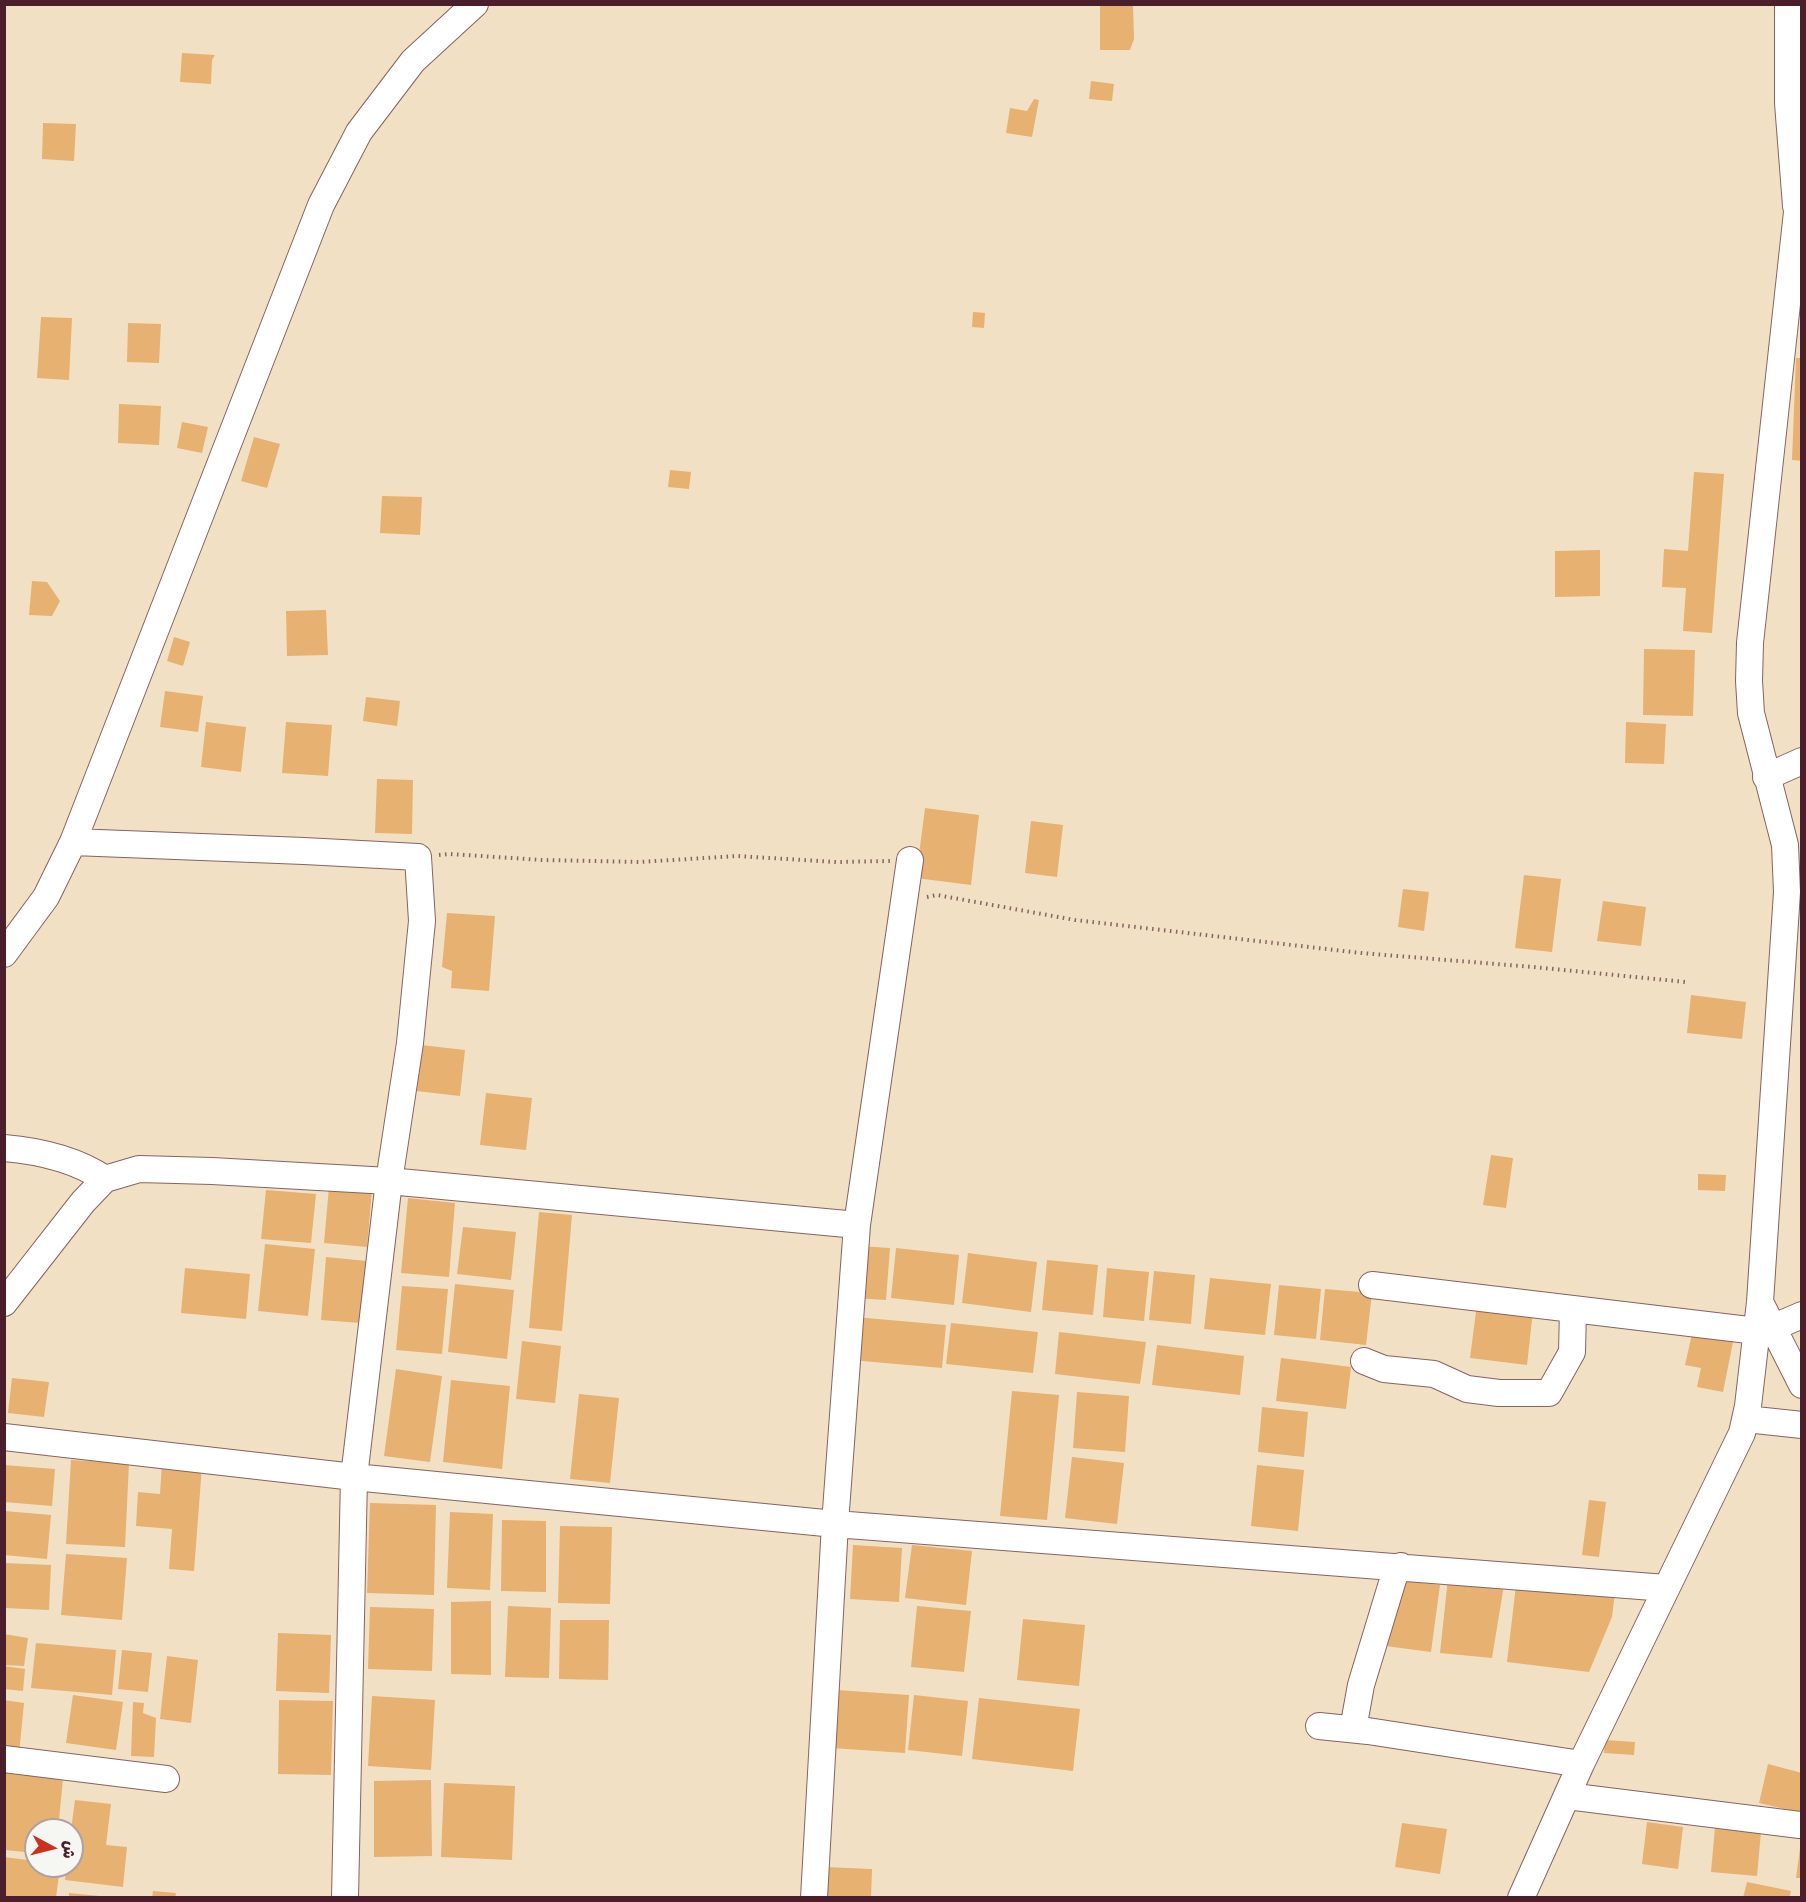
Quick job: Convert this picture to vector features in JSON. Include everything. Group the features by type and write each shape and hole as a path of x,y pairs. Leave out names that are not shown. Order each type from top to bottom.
{"street":[{"path":"4,954 46,897 73,842 321,205 359,132 413,61 476,4"},
{"path":"1788,4 1788,103 1799,200 1750,643 1749,681 1751,713 1785,845 1787,892 1760,1302 1766,1329 1802,1385"},
{"path":"1766,777 1802,761"},
{"path":"73,842 417,857 422,921 410,1043 390,1181 354,1477 345,1898"},
{"path":"814,1898 835,1524 857,1226 910,860"},
{"path":"4,1148 34,1150 87,1167 105,1179"},
{"path":"4,1303 83,1202 105,1179 139,1169 390,1181 857,1226"},
{"path":"1372,1285 1766,1329 1802,1315"},
{"path":"1364,1361 1384,1369 1434,1374 1467,1389 1499,1393 1549,1393 1572,1352 1572,1309"},
{"path":"1521,1898 1581,1764 1742,1433 1766,1329"},
{"path":"1746,1419 1802,1425"},
{"path":"4,1437 354,1477 835,1524 1666,1588"},
{"path":"1353,1729 1361,1685 1395,1573 1401,1566"},
{"path":"1319,1726 1353,1729 1581,1764"},
{"path":"4,1759 166,1779"},
{"path":"1566,1797 1800,1825"}],"path":[{"path":"417,857 450,854 542,860 640,862 737,856 836,862 910,860"},
{"path":"902,913 916,899 937,895 1075,920 1167,931 1361,953 1686,982"}],"building":[{"path":"1100,4 1133,4 1134,39 1130,50 1100,50"},
{"path":"182,53 215,55 212,60 211,84 180,82"},
{"path":"1091,81 1114,84 1112,101 1089,99"},
{"path":"1034,99 1039,100 1032,137 1006,133 1010,108 1027,111"},
{"path":"43,123 76,124 74,161 42,159"},
{"path":"973,312 985,313 984,328 972,327"},
{"path":"41,317 72,318 69,380 37,378"},
{"path":"128,323 161,324 159,363 127,362"},
{"path":"1796,358 1802,358 1802,461 1792,460"},
{"path":"119,404 161,406 159,445 118,443"},
{"path":"182,422 208,427 202,453 177,448"},
{"path":"254,437 280,444 267,488 241,481"},
{"path":"670,470 691,472 689,489 668,487"},
{"path":"1694,472 1724,474 1712,633 1683,631 1686,588 1662,587 1664,549 1688,551"},
{"path":"382,496 422,497 420,535 380,533"},
{"path":"1600,550 1600,596 1555,597 1555,551"},
{"path":"32,581 47,582 60,601 52,616 29,615"},
{"path":"326,610 328,655 287,656 286,611"},
{"path":"174,637 190,642 183,666 167,661"},
{"path":"1644,649 1695,650 1693,716 1643,715"},
{"path":"165,691 203,696 198,732 160,727"},
{"path":"366,697 400,701 397,726 363,721"},
{"path":"206,722 246,727 241,772 201,767"},
{"path":"286,722 332,725 328,776 282,773"},
{"path":"1626,722 1666,724 1664,764 1625,763"},
{"path":"377,779 413,780 412,834 375,833"},
{"path":"925,808 979,815 971,885 916,878"},
{"path":"1031,821 1063,825 1057,877 1025,873"},
{"path":"1524,875 1561,879 1552,952 1515,948"},
{"path":"1403,889 1429,892 1424,931 1398,927"},
{"path":"1603,901 1646,907 1641,946 1597,941"},
{"path":"447,913 495,916 489,991 451,988 452,971 442,967"},
{"path":"1691,995 1746,1002 1742,1039 1687,1033"},
{"path":"421,1045 465,1050 460,1096 416,1091"},
{"path":"486,1093 532,1098 526,1150 480,1145"},
{"path":"1491,1155 1513,1158 1506,1208 1483,1205"},
{"path":"1698,1174 1726,1175 1725,1191 1698,1190"},
{"path":"329,1187 372,1190 367,1247 324,1243"},
{"path":"266,1190 316,1194 311,1243 261,1239"},
{"path":"408,1198 455,1203 449,1277 401,1273"},
{"path":"539,1212 572,1215 562,1331 529,1328"},
{"path":"463,1227 516,1232 511,1280 457,1274"},
{"path":"265,1244 315,1249 308,1316 258,1311"},
{"path":"858,1246 890,1248 886,1300 854,1298"},
{"path":"896,1248 959,1255 954,1305 891,1298"},
{"path":"968,1253 1037,1262 1031,1312 962,1303"},
{"path":"326,1257 367,1261 361,1323 321,1320"},
{"path":"1047,1260 1098,1265 1093,1315 1042,1310"},
{"path":"185,1268 250,1274 246,1319 181,1313"},
{"path":"1107,1268 1149,1272 1144,1321 1103,1317"},
{"path":"1154,1271 1195,1275 1191,1324 1149,1320"},
{"path":"1210,1278 1271,1284 1265,1335 1204,1329"},
{"path":"455,1284 514,1290 507,1359 448,1352"},
{"path":"1279,1285 1321,1289 1316,1339 1274,1335"},
{"path":"402,1286 448,1289 442,1354 396,1350"},
{"path":"1325,1289 1372,1293 1366,1345 1320,1340"},
{"path":"1477,1304 1533,1311 1527,1365 1470,1358"},
{"path":"855,1317 946,1325 942,1368 851,1360"},
{"path":"951,1323 1038,1332 1033,1373 946,1364"},
{"path":"1059,1332 1146,1342 1140,1384 1055,1374"},
{"path":"1692,1334 1733,1342 1723,1392 1697,1387 1701,1368 1685,1365"},
{"path":"522,1341 561,1346 555,1403 516,1399"},
{"path":"1157,1345 1244,1356 1240,1395 1152,1385"},
{"path":"1281,1358 1351,1367 1346,1409 1276,1401"},
{"path":"396,1369 442,1376 430,1462 384,1456"},
{"path":"12,1378 49,1382 44,1417 8,1413"},
{"path":"451,1380 510,1386 502,1469 443,1462"},
{"path":"1012,1391 1059,1395 1047,1520 1000,1516"},
{"path":"1077,1392 1129,1396 1125,1452 1073,1448"},
{"path":"579,1394 619,1398 610,1483 570,1479"},
{"path":"1262,1407 1308,1412 1304,1457 1258,1452"},
{"path":"1072,1457 1124,1463 1117,1524 1065,1518"},
{"path":"71,1460 129,1463 125,1547 66,1544"},
{"path":"162,1463 202,1466 194,1571 169,1569 172,1529 136,1526 138,1492 160,1494"},
{"path":"4,1465 55,1469 52,1506 4,1502"},
{"path":"1257,1465 1304,1470 1298,1531 1251,1526"},
{"path":"1589,1500 1606,1502 1599,1557 1582,1555"},
{"path":"370,1503 436,1505 434,1595 367,1593"},
{"path":"4,1511 51,1515 47,1559 4,1555"},
{"path":"450,1512 493,1514 490,1590 447,1588"},
{"path":"502,1520 546,1521 546,1592 501,1591"},
{"path":"560,1526 612,1527 610,1604 558,1603"},
{"path":"853,1545 902,1548 899,1602 850,1599"},
{"path":"912,1545 972,1551 966,1605 905,1598"},
{"path":"66,1554 127,1558 122,1620 61,1615"},
{"path":"4,1563 51,1565 49,1610 4,1608"},
{"path":"1448,1578 1504,1585 1492,1658 1440,1653"},
{"path":"1386,1579 1440,1585 1431,1652 1378,1645"},
{"path":"1516,1585 1615,1593 1612,1617 1589,1672 1507,1662"},
{"path":"491,1601 491,1675 451,1674 451,1602"},
{"path":"508,1606 551,1608 549,1678 505,1677"},
{"path":"917,1606 971,1611 964,1672 911,1667"},
{"path":"370,1607 434,1609 432,1671 368,1669"},
{"path":"1023,1619 1085,1625 1079,1686 1017,1680"},
{"path":"560,1620 609,1620 608,1680 559,1679"},
{"path":"278,1633 331,1635 329,1693 276,1691"},
{"path":"4,1634 28,1638 24,1666 4,1665"},
{"path":"36,1643 116,1650 112,1695 31,1688"},
{"path":"122,1650 152,1653 148,1692 118,1689"},
{"path":"167,1656 198,1660 191,1723 160,1719"},
{"path":"4,1666 25,1669 23,1691 4,1689"},
{"path":"837,1690 909,1695 905,1753 832,1748"},
{"path":"73,1695 123,1702 116,1750 66,1743"},
{"path":"914,1695 968,1701 962,1756 908,1750"},
{"path":"372,1696 435,1700 431,1770 368,1766"},
{"path":"979,1698 1080,1709 1073,1771 972,1759"},
{"path":"4,1700 24,1703 19,1754 4,1752"},
{"path":"279,1700 333,1701 331,1775 278,1774"},
{"path":"133,1702 144,1703 143,1713 156,1718 154,1757 131,1756"},
{"path":"1605,1740 1635,1742 1634,1755 1604,1753"},
{"path":"1768,1764 1802,1773 1802,1813 1759,1803"},
{"path":"4,1773 63,1779 59,1818 24,1818 24,1852 4,1850"},
{"path":"431,1780 432,1856 374,1857 374,1781"},
{"path":"444,1783 515,1786 512,1860 441,1857"},
{"path":"75,1800 111,1804 106,1845 127,1847 123,1887 65,1880 65,1878 84,1878 84,1818 73,1818"},
{"path":"1647,1822 1683,1827 1678,1869 1642,1864"},
{"path":"1402,1823 1447,1829 1440,1874 1395,1867"},
{"path":"1715,1827 1761,1832 1757,1876 1711,1872"},
{"path":"1800,1848 1802,1848 1802,1878 1796,1878"},
{"path":"4,1857 24,1860 24,1878 58,1878 56,1898 4,1898"},
{"path":"826,1867 872,1869 871,1898 825,1898"},
{"path":"1747,1882 1791,1891 1789,1898 1743,1898"},
{"path":"153,1891 176,1893 175,1898 152,1898"},
{"path":"69,1893 100,1896 100,1898 69,1898"}]}
